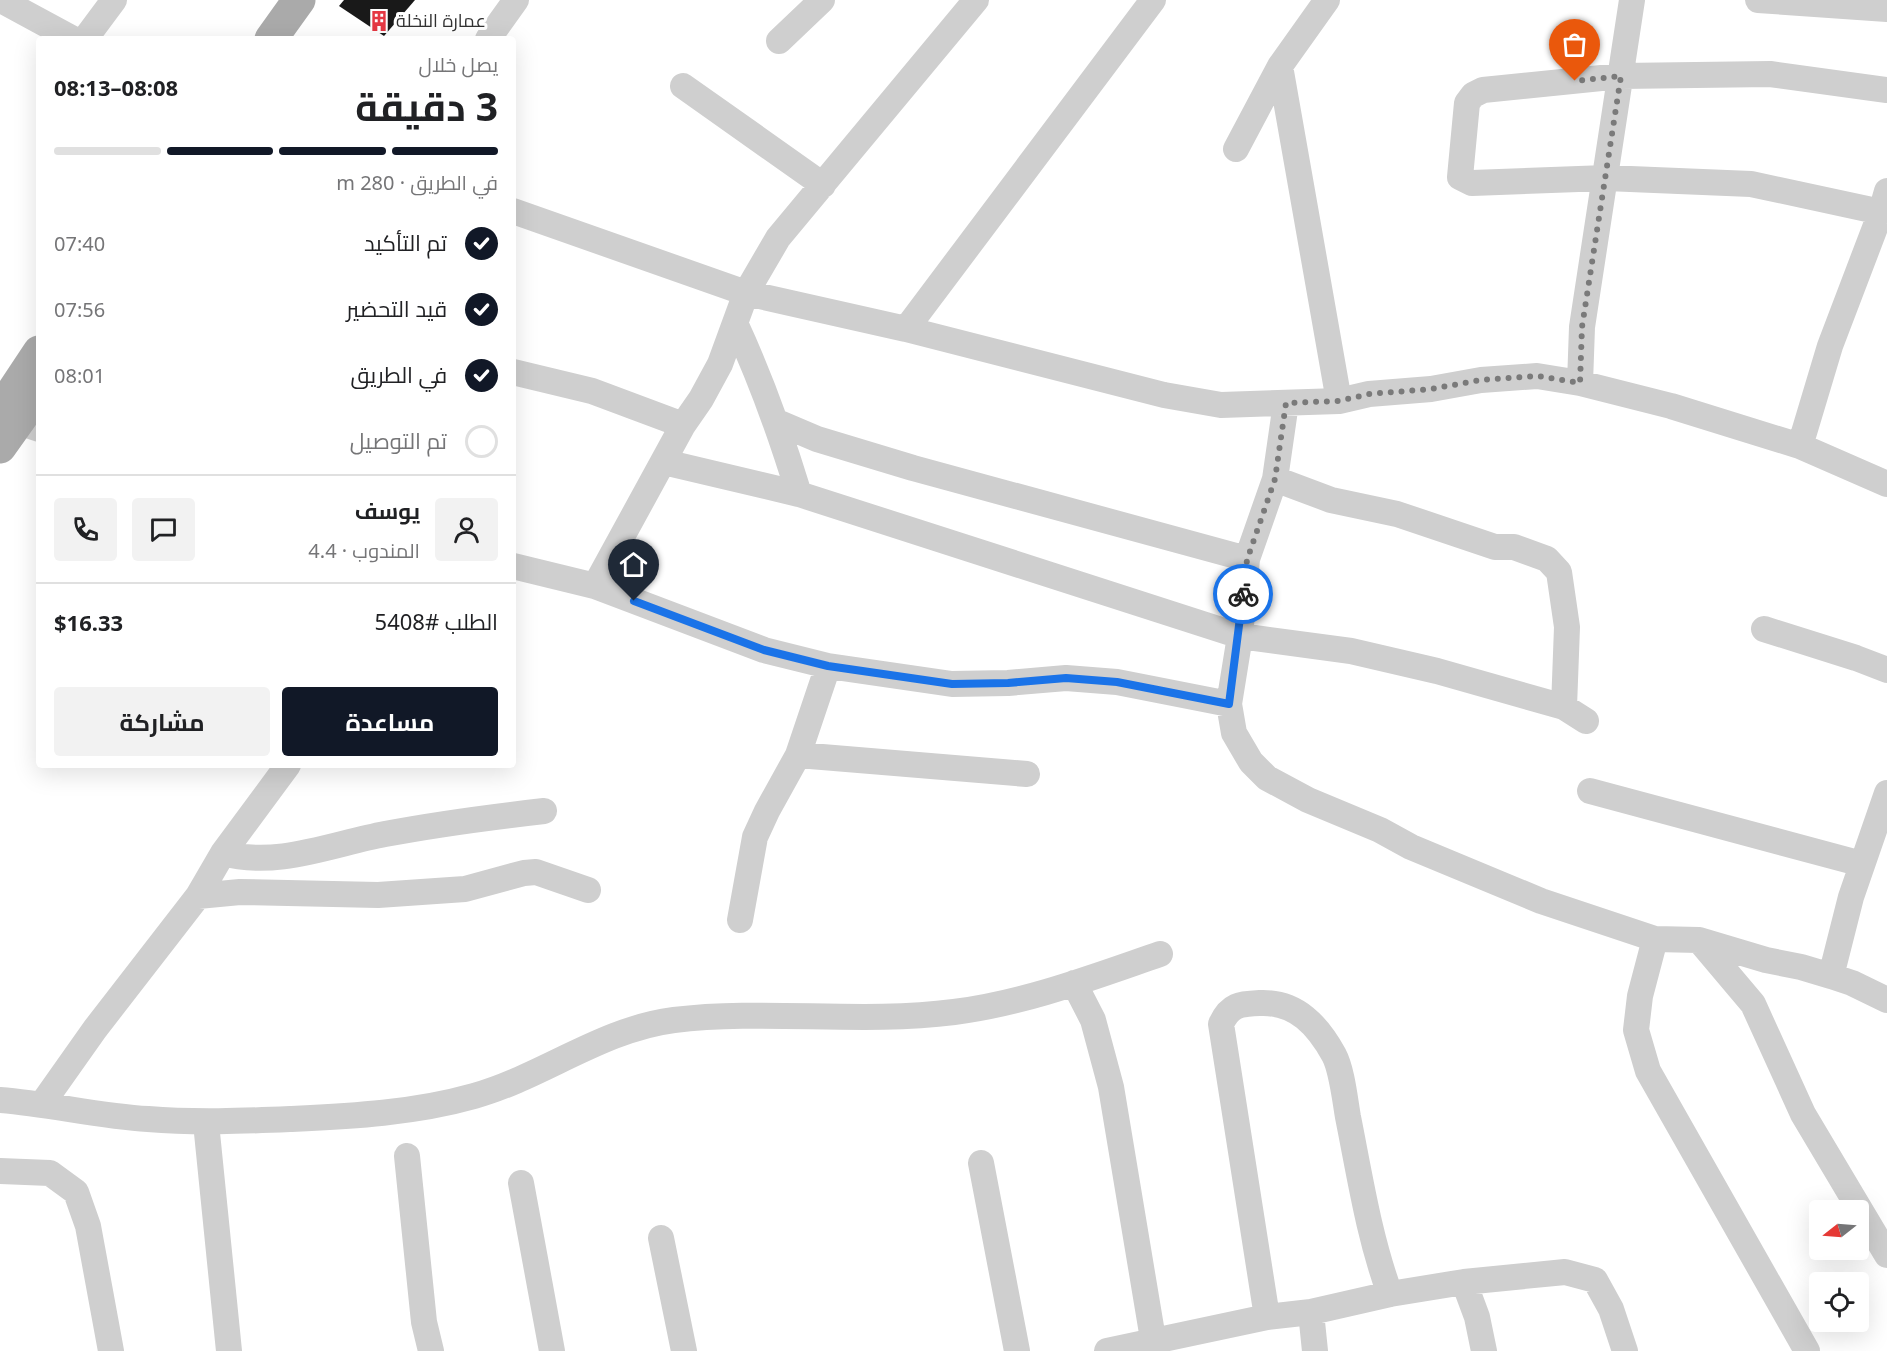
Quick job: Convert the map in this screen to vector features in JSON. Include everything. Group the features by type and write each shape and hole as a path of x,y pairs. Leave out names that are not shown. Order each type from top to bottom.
{"main road":[{"path":"273,36 299,0"},
{"path":"297,36 322,0"},
{"path":"11,424 36,360"},
{"path":"11,424 36,395"}],"street":[{"path":"2,0 68,36"},
{"path":"86,36 114,0"},
{"path":"490,36 516,0"},
{"path":"778,41 822,0"},
{"path":"595,586 683,425 701,399 720,364 747,293 778,238 976,0"},
{"path":"906,329 1153,0"},
{"path":"1236,149 1280,66 1327,0"},
{"path":"1580,383 1582,327 1632,0"},
{"path":"1758,0 1887,9"},
{"path":"1280,66 1339,401"},
{"path":"1800,446 1830,346 1884,202 1751,184 1606,178 1465,181 1460,177 1467,103 1473,95 1483,90 1621,76 1770,74 1887,90"},
{"path":"683,86 823,185"},
{"path":"516,212 747,293 906,329 1164,395 1221,405 1339,401 1369,394 1431,389 1481,380 1537,376 1580,383 1671,406 1800,446 1887,484"},
{"path":"735,324 758,372 777,422 798,494"},
{"path":"516,373 592,392 683,425"},
{"path":"1286,403 1275,479 1247,560 1240,636 1229,704 1234,733 1251,762 1267,778 1308,800 1380,830 1411,847 1541,901 1655,939 1699,940 1766,960 1801,967 1852,983 1887,1000"},
{"path":"777,422 817,439 913,468 1247,560"},
{"path":"664,462 798,494 1240,636 1351,651 1437,670 1563,707 1586,721"},
{"path":"1275,479 1331,500 1397,514 1495,547 1514,547 1547,559 1559,572 1567,627 1563,707"},
{"path":"516,567 595,586 764,650 828,666 952,684 1008,683 1066,678 1117,682 1229,704"},
{"path":"1764,629 1887,670"},
{"path":"740,920 755,837 766,811 798,755 828,666"},
{"path":"798,755 1027,774"},
{"path":"42,1104 94,1029 198,896 223,853 286,768"},
{"path":"1590,791 1862,864"},
{"path":"1831,976 1841,930 1887,793"},
{"path":"223,853 259,860 436,825 544,811"},
{"path":"198,896 240,892 378,895 465,890 524,873 536,872 588,890"},
{"path":"1655,939 1640,996 1636,1030 1648,1071 1807,1351"},
{"path":"1699,940 1753,1004 1803,1114 1887,1255"},
{"path":"0,1100 144,1119 206,1123 402,1112 474,1096 525,1078 629,1030 672,1020 719,1017 848,1018 954,1012 1074,983 1160,954"},
{"path":"1074,983 1093,1020 1111,1087 1155,1346"},
{"path":"1267,1317 1221,1024 1226,1012 1235,1006 1265,1003 1286,1007 1307,1017 1335,1057 1377,1260 1390,1294"},
{"path":"206,1123 229,1351"},
{"path":"407,1156 424,1322 431,1351"},
{"path":"981,1163 1017,1351"},
{"path":"0,1171 50,1173 76,1192 88,1226 111,1351"},
{"path":"521,1183 552,1351"},
{"path":"661,1238 684,1351"},
{"path":"1107,1351 1155,1346 1267,1317 1311,1312 1390,1294 1464,1282 1565,1272 1595,1280 1611,1309 1625,1351"},
{"path":"1464,1282 1477,1317 1484,1351"},
{"path":"1311,1312 1315,1351"}],"building":[{"name":"عمارة النخلة","path":"344,0 415,0 384,36 339,6"}],"way so far":[{"path":"1243,594 1247,560 1275,479 1286,403 1339,401 1369,394 1431,389 1481,380 1537,376 1580,383 1582,327 1621,76 1575,81"}],"place":[{"name":"عمارة النخلة","path":"379,21"}],"route":[{"path":"634,601 764,650 828,666 952,684 1008,683 1066,678 1117,682 1229,704 1240,636 1243,594"}]}
